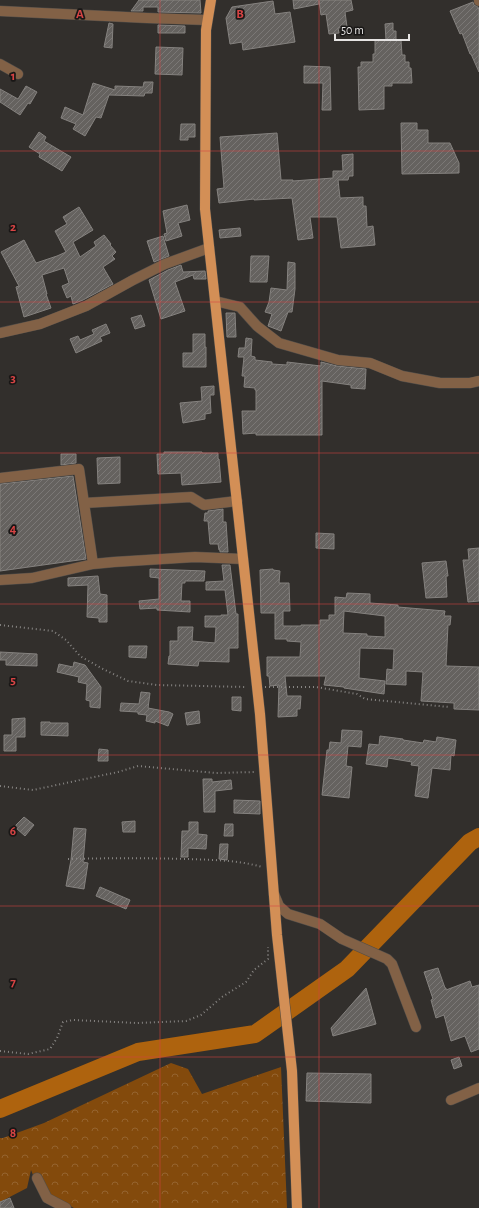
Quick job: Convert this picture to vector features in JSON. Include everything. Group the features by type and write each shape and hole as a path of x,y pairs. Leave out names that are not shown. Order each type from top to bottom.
{"main road":[{"path":"211,0 206,30 204,209 237,501 265,772 277,935 292,1071 297,1208"}],"street":[{"path":"0,11 207,20"},
{"path":"0,64 18,74"},
{"path":"0,333 40,324 86,306 165,264 209,248"},
{"path":"215,301 240,307 257,326 279,343 338,360 370,363 402,376 440,383 470,383 479,381"},
{"path":"0,478 79,469 93,564"},
{"path":"84,503 191,497 204,505 237,501"},
{"path":"0,580 32,578 93,564 195,557 243,559"},
{"path":"274,893 280,906 288,914 320,924 342,939 387,959 392,964 416,1027"},
{"path":"451,1100 479,1088"},
{"path":"38,1178 47,1198 66,1208"}],"path":[{"path":"0,625 52,630 66,640 80,656 128,681 157,685 316,687 357,694 365,699 449,707"},
{"path":"0,786 33,790 118,772 138,766 216,773 265,772"},
{"path":"68,859 148,858 213,860 248,863 272,870"},
{"path":"0,1051 28,1054 50,1049 57,1038 63,1022 73,1020 137,1023 186,1021 201,1015 222,997 246,982 254,970 268,959 268,946"}],"green space":[{"path":"171,1063 188,1069 202,1094 281,1067 287,1208 74,1208 39,1190 31,1170 27,1188 0,1202 0,1138 44,1123"}],"building":[{"path":"139,0 200,0 201,13 158,12 158,7 143,7 143,11 131,11"},
{"path":"293,0 351,0 353,10 345,12 347,27 338,28 339,33 329,34 326,14 321,15 319,1 319,4 294,9"},
{"path":"273,1 275,14 290,12 295,42 243,50 242,42 230,44 226,18 232,7"},
{"path":"473,2 479,10 479,72 462,33 460,34 450,11"},
{"path":"109,23 113,24 112,48 104,47"},
{"path":"393,23 393,31 396,31 396,40 401,40 402,55 405,55 405,62 409,62 409,68 411,68 412,83 392,83 392,86 384,86 384,109 359,110 358,67 361,67 361,62 373,62 373,54 375,54 375,40 386,40 385,24"},
{"path":"158,25 185,26 185,33 158,33"},
{"path":"156,47 183,48 182,75 155,74"},
{"path":"304,66 330,67 331,110 322,110 323,83 304,83"},
{"path":"144,82 153,82 152,93 145,93 144,96 109,95 101,118 96,117 85,136 73,129 76,124 61,118 65,107 83,115 93,83 115,90 115,86 143,87"},
{"path":"26,86 37,92 30,104 28,103 20,115 0,102 0,89 18,99"},
{"path":"401,123 417,123 417,130 428,130 428,143 450,143 459,163 459,173 402,174"},
{"path":"181,124 195,124 195,137 188,137 188,140 180,140"},
{"path":"39,132 46,137 44,141 71,157 62,171 39,157 40,154 29,147"},
{"path":"277,133 281,180 293,181 333,178 333,171 343,171 342,155 353,154 353,176 349,176 348,180 338,180 340,198 363,197 363,206 366,206 367,227 373,226 375,245 341,248 337,217 310,217 313,238 298,240 292,198 254,199 219,203 217,189 224,188 220,137"},
{"path":"187,205 190,220 178,223 182,236 166,241 164,234 167,233 163,211"},
{"path":"79,207 93,230 73,242 80,257 96,246 94,242 104,235 116,252 112,256 115,259 103,267 113,284 73,304 71,296 67,298 62,286 69,283 64,268 42,275 51,308 24,317 16,287 19,286 1,252 24,240 36,263 66,252 55,231 67,224 63,217"},
{"path":"240,228 241,236 220,238 219,230"},
{"path":"163,236 169,256 154,262 147,241"},
{"path":"251,256 269,256 267,282 250,282"},
{"path":"288,262 295,263 295,289 292,312 288,312 281,331 268,326 272,314 265,312 269,302 271,288 287,290"},
{"path":"181,265 183,272 205,271 206,279 194,279 193,275 175,282 185,311 161,319 149,280"},
{"path":"226,313 235,313 236,337 227,337"},
{"path":"141,315 145,326 135,329 131,318"},
{"path":"106,324 110,333 100,337 102,341 76,353 70,339 78,336 80,340 94,334 92,330"},
{"path":"193,334 205,334 206,367 183,367 183,353 193,353"},
{"path":"246,338 252,339 251,356 255,357 255,360 272,362 272,364 287,365 287,362 321,366 321,362 337,366 366,369 365,389 351,388 351,385 322,381 322,435 243,434 242,411 256,411 256,390 255,388 244,387 245,376 242,376 244,357 238,357 239,348 245,348"},
{"path":"214,386 214,395 210,395 211,413 205,414 205,419 183,423 180,403 202,401 201,387"},
{"path":"164,452 218,453 221,482 182,485 181,473 158,474 157,454 164,454"},
{"path":"61,454 76,454 76,463 61,465"},
{"path":"120,457 120,483 98,484 97,458"},
{"path":"73,476 86,559 0,571 0,484"},
{"path":"223,509 223,522 226,522 228,552 220,552 218,544 210,544 208,521 204,521 205,513 208,513 208,511"},
{"path":"316,533 334,534 334,549 316,548"},
{"path":"479,548 479,601 468,602 463,560 469,560 468,549"},
{"path":"446,561 448,576 446,576 447,597 426,598 422,563"},
{"path":"222,565 230,565 236,614 238,614 238,648 229,648 229,662 199,661 198,666 168,664 170,656 170,641 178,641 178,627 193,627 192,641 215,643 216,627 205,627 205,616 228,615 225,590 206,590 206,582 224,581"},
{"path":"150,569 205,571 204,581 185,581 185,583 182,583 181,601 190,601 190,612 157,610 157,608 140,609 139,601 159,599 159,578 150,577"},
{"path":"273,569 280,571 279,583 289,583 290,611 283,611 283,626 320,625 320,620 329,620 329,615 335,615 335,597 346,598 347,593 370,594 370,603 445,611 444,616 451,616 450,625 448,625 446,666 479,667 479,710 454,709 454,703 421,701 423,672 406,671 406,685 386,684 387,669 393,670 394,649 360,648 359,678 385,681 384,694 324,685 326,676 285,676 287,696 301,696 300,709 297,709 297,716 278,717 279,685 270,686 269,676 267,676 267,657 300,657 301,642 287,641 287,639 275,639 275,613 261,613 260,570","holes":["344,611 385,616 385,637 367,636 367,634 343,633"]},
{"path":"98,576 100,594 107,595 107,622 99,622 99,618 87,617 88,585 68,586 68,578"},
{"path":"129,646 147,646 146,658 129,657"},
{"path":"0,652 37,654 37,666 6,665 6,660 0,660"},
{"path":"74,662 85,665 101,687 100,708 90,707 90,701 86,700 87,684 78,682 79,677 57,672 59,664 73,667"},
{"path":"141,692 150,693 148,708 173,714 168,726 155,721 155,723 146,721 147,715 138,714 138,712 120,711 121,703 139,704"},
{"path":"232,697 241,697 241,711 232,710"},
{"path":"199,711 200,723 187,725 185,713"},
{"path":"25,718 25,737 16,737 16,751 4,751 4,735 12,735 12,719"},
{"path":"41,722 68,723 68,736 41,735"},
{"path":"342,730 362,731 361,747 348,746 346,766 352,767 349,798 322,795 327,750 329,750 330,742 341,743"},
{"path":"380,736 423,743 424,740 436,742 437,737 456,740 454,756 451,755 450,770 432,768 428,798 415,796 419,766 411,765 412,762 388,758 387,767 366,764 369,744 379,745"},
{"path":"99,749 108,750 108,761 98,761"},
{"path":"203,779 212,779 212,782 231,780 232,789 215,791 215,812 204,812"},
{"path":"234,800 260,801 260,814 234,813"},
{"path":"24,817 34,825 25,836 16,828 16,825"},
{"path":"135,821 135,832 123,832 122,822"},
{"path":"189,822 198,822 198,834 207,835 206,849 188,848 188,857 181,857 182,831 189,831"},
{"path":"225,824 233,824 233,836 224,836"},
{"path":"74,828 86,829 83,862 88,863 84,889 66,886 71,860"},
{"path":"220,844 228,844 227,860 219,859"},
{"path":"100,887 130,900 126,909 96,896"},
{"path":"438,968 446,990 470,981 472,987 479,985 479,1049 471,1052 465,1036 451,1041 444,1015 436,1018 431,1000 433,999 424,972"},
{"path":"366,988 376,1024 333,1036 331,1028"},
{"path":"459,1057 462,1066 454,1069 451,1060"},
{"path":"307,1073 371,1074 371,1103 306,1101"},
{"path":"10,1198 14,1208 0,1208 0,1202"}],"waterway":[{"path":"0,1109 138,1052 255,1034 347,969 470,842 479,837"}]}
